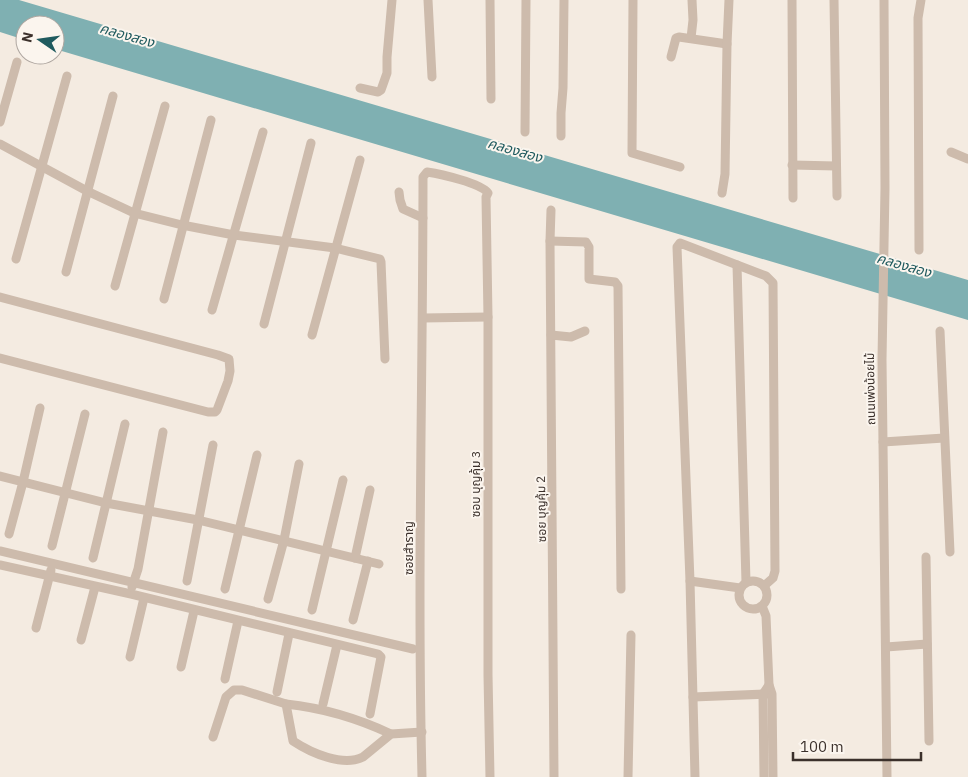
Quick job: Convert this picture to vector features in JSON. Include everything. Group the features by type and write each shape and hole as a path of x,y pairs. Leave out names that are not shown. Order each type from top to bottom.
{"street":[{"path":"360,88 378,92 381,90 388,73 387,56 392,0"},
{"path":"428,0 432,77"},
{"path":"490,0 491,99"},
{"path":"525,132 526,0"},
{"path":"561,136 564,88 564,0"},
{"path":"633,0 632,154 680,167"},
{"path":"691,38 693,20 692,0"},
{"path":"722,193 725,174 729,0"},
{"path":"792,0 793,198"},
{"path":"834,0 837,196"},
{"name":"ถนนเพ่งน้อยไม้","path":"884,0 886,188 882,307 887,777"},
{"path":"919,250 918,18 922,0"},
{"path":"671,57 676,38 691,38 727,44"},
{"path":"0,122 16,65"},
{"path":"16,259 67,76"},
{"path":"66,272 113,96"},
{"path":"115,286 165,106"},
{"path":"164,299 211,120"},
{"path":"212,310 262,132"},
{"path":"264,324 310,143"},
{"path":"0,144 134,213 234,235 335,248 378,258 382,262 385,359"},
{"path":"951,152 968,159"},
{"path":"312,335 360,160"},
{"path":"792,165 836,166"},
{"name":"ซอยสำราญ","path":"422,777 420,461 423,178 427,172 459,180 485,189 488,192"},
{"path":"399,192 403,209 423,218"},
{"name":"ซอบ บุญคุ้ม 3","path":"488,192 486,196 490,777"},
{"name":"ซอย บุญคุ้ม 2","path":"551,210 554,598 552,688 554,777"},
{"path":"550,242 586,242 589,248 589,279 615,282 618,286 621,590"},
{"path":"695,777 690,581 677,247 680,244 766,276 773,283 776,571 773,578 764,586"},
{"path":"690,581 743,585 754,580 767,590 767,598 762,606 755,609 745,607 739,597 743,585 737,265"},
{"path":"0,297 218,355 231,361 228,381 220,404 215,412 208,412 0,358"},
{"path":"423,318 488,317"},
{"path":"940,331 950,552"},
{"path":"551,335 571,337 585,332"},
{"path":"9,534 24,482 40,408"},
{"path":"52,546 84,414"},
{"path":"93,558 125,424"},
{"path":"130,594 138,569 163,432"},
{"path":"883,442 944,438"},
{"path":"187,581 214,445"},
{"path":"225,589 257,455"},
{"path":"268,599 284,540 299,464"},
{"path":"0,476 106,503 198,520 379,564"},
{"path":"312,610 343,480"},
{"path":"355,558 370,490"},
{"path":"0,552 133,582 413,650"},
{"path":"926,557 929,741"},
{"path":"353,620 368,561"},
{"path":"36,628 53,564"},
{"path":"0,565 130,594 380,656 370,714"},
{"path":"81,640 95,587"},
{"path":"130,657 144,598"},
{"path":"762,606 766,616 773,777"},
{"path":"181,667 194,611"},
{"path":"225,679 238,621"},
{"path":"276,692 289,634"},
{"path":"628,777 632,635"},
{"path":"886,647 927,644"},
{"path":"323,704 337,645"},
{"path":"214,737 226,697 234,690 242,690 286,704 325,710 356,719 391,734 422,732"},
{"path":"692,697 768,691"},
{"path":"764,777 768,691"},
{"path":"286,704 293,741 328,758 340,761 358,759 391,734"}],"water":[{"name":"คลองสอง","path":"0,0 19,0 968,280 968,320 65,52 65,15 15,15 15,37 0,32"}]}
